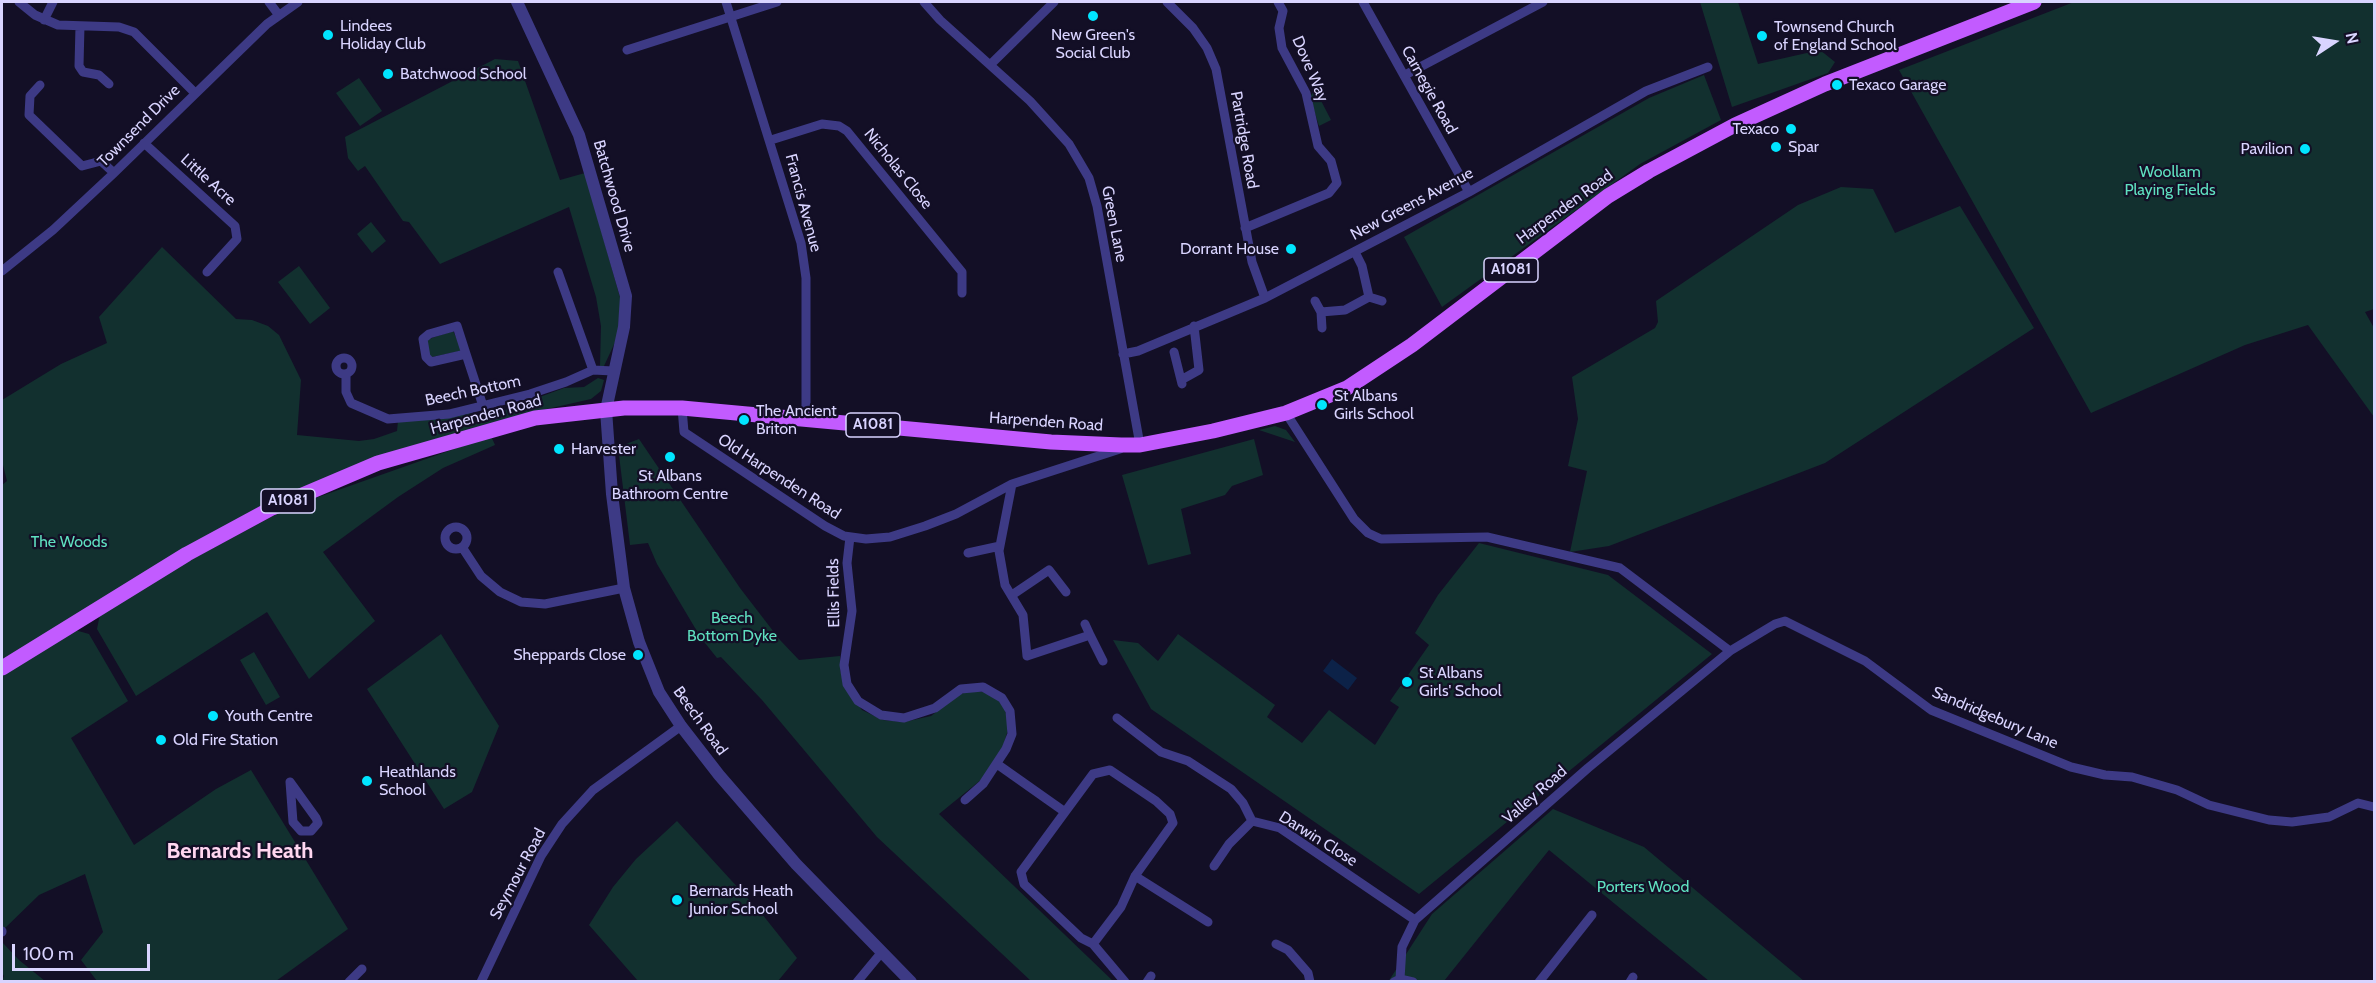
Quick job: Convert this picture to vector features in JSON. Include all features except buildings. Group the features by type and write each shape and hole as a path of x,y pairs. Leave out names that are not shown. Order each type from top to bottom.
{"main road":[{"name":"Harpenden Road","path":"2,668 187,554 272,508 378,463 535,418 606,410 682,408 1051,441 1140,445 1213,431 1286,412 1347,388 1460,309 1608,196 1649,171 1735,125 1825,84 2034,2"}],"street":[{"path":"19,2 44,20 58,25 119,27 134,32 194,92"},
{"path":"44,20 53,2"},
{"path":"269,2 278,14"},
{"name":"Townsend Drive","path":"2,271 53,230 114,173 194,92 278,14 298,2"},
{"name":"Batchwood Drive","path":"517,2 579,135 626,296 624,327 606,410"},
{"name":"Francis Avenue","path":"726,2 771,140 801,243 806,278 806,419"},
{"path":"627,50 777,2"},
{"name":"Green Lane","path":"924,2 940,20 991,64 1069,144 1089,178 1097,206 1140,445"},
{"path":"991,64 1054,2"},
{"name":"Partridge Road","path":"1167,2 1193,28 1207,48 1216,69 1252,262 1265,298"},
{"name":"Dove Way","path":"1245,228 1329,194 1337,183 1331,161 1318,146 1306,93 1282,48 1279,28 1283,11 1278,2"},
{"name":"Carnegie Road","path":"1363,2 1469,192"},
{"path":"1405,75 1543,2"},
{"path":"80,26 79,66 83,72 99,75 109,84"},
{"name":"New Greens Avenue","path":"1123,354 1138,351 1265,298 1469,192 1646,92 1708,67"},
{"path":"40,85 30,96 29,115 82,166 101,161 114,173"},
{"name":"Nicholas Close","path":"771,140 822,124 839,126 847,131 963,272 962,293"},
{"name":"Little Acre","path":"144,143 235,226 237,239 207,272"},
{"path":"1355,252 1362,266 1370,297"},
{"path":"558,272 593,370 613,371"},
{"path":"1321,312 1345,310 1370,297 1382,301"},
{"path":"1315,301 1321,312 1322,328"},
{"path":"466,354 431,362 426,357 423,339 429,334 457,326 483,406"},
{"path":"1179,384 1198,370 1194,326"},
{"path":"1174,352 1179,384"},
{"name":"Beech Bottom","path":"346,374 346,392 351,403 388,419 435,417 483,406 566,382 593,370"},
{"path":"1179,384 1197,381"},
{"name":"Old Harpenden Road","path":"682,408 684,432 825,526 850,537 878,538 917,529 956,514 1012,484 1120,449"},
{"name":"Beech Road","path":"606,410 612,494 624,588 639,642 659,692 681,726 796,864 911,981"},
{"path":"1286,412 1354,519 1368,533 1381,539 1487,537 1620,568 1730,651"},
{"path":"1012,484 1000,546 1005,585 1023,615 1027,656 1090,636"},
{"name":"Ellis Fields","path":"850,537 847,562 852,610 844,665 845,677 852,693 865,707 894,718 923,713 961,689 975,687 990,690 1002,698 1012,718 1012,734 997,764 977,791 965,800"},
{"path":"968,553 1000,546"},
{"path":"462,548 481,576 500,592 521,602 545,604 624,588"},
{"path":"1012,595 1049,570 1066,592"},
{"name":"Sandridgebury Lane","path":"1730,651 1775,624 1785,621 1865,661 1931,710 2071,767 2105,775 2132,777 2176,790 2209,805 2270,820 2292,822 2329,817 2358,803 2374,807"},
{"path":"1085,624 1103,661"},
{"name":"Valley Road","path":"1397,980 1402,947 1415,920 1588,768 1730,651"},
{"path":"1117,718 1161,752 1188,761 1231,789 1243,803 1252,822"},
{"name":"Seymour Road","path":"481,981 541,856 562,824 593,790 681,726"},
{"path":"997,764 1065,812"},
{"path":"1093,944 1121,907 1135,876 1173,823 1170,814 1156,801 1110,770 1093,774 1021,872 1024,884 1081,938 1093,944 1125,981"},
{"path":"290,782 316,818 318,823 311,831 301,831 293,822 290,782"},
{"name":"Darwin Close","path":"1214,866 1229,844 1252,822 1272,824 1415,920"},
{"path":"1135,876 1208,922"},
{"path":"1539,981 1592,915"},
{"path":"1276,944 1288,950 1308,973 1310,981"},
{"path":"857,981 881,953"},
{"path":"353,980 362,969"},
{"path":"1397,980 1413,981"}],"green space":[{"path":"1700,2 1738,2 1758,64 1820,50 1835,62 1828,73 1732,107"},
{"name":"Woollam Playing Fields","path":"2074,2 2374,2 2374,309 2365,312 2374,328 2374,417 2308,325 2245,345 2091,413 1899,70"},
{"path":"495,59 518,61 560,180 585,173 621,301 617,338 604,366 600,366 601,326 596,297 569,207 440,264 409,222 403,221 365,166 358,171 348,158 345,137"},
{"path":"1704,75 1721,120 1640,164 1442,307 1404,237 1649,98"},
{"path":"359,78 382,111 360,126 336,93"},
{"path":"1315,89 1331,120 1319,126 1310,97"},
{"path":"1841,187 1873,189 1895,233 1960,206 2034,328 1825,463 1609,546 1570,552 1587,471 1568,466 1578,419 1572,377 1655,328 1658,322 1656,301 1798,205"},
{"path":"371,222 386,241 372,253 357,234"},
{"path":"162,247 236,319 252,320 268,326 279,335 301,380 297,435 359,441 374,439 397,431 398,421 442,419 471,411 475,421 564,388 584,387 598,378 604,380 601,391 591,399 525,414 376,461 2,661 2,485 7,481 2,461 2,400 61,364 107,343 99,317"},
{"path":"299,266 330,308 310,324 278,282"},
{"path":"453,331 461,347 460,351 432,357 429,355 427,342 429,339"},
{"path":"1275,426 1286,430 1295,442 1259,430"},
{"name":"The Woods","path":"491,436 495,445 443,468 398,497 323,552 375,621 309,679 267,612 136,696 97,629 100,614 190,557 293,506"},
{"name":"Beech Bottom Dyke","path":"639,439 740,588 780,640 799,660 840,656 844,685 862,710 883,720 904,722 931,716 958,695 967,692 983,692 997,698 1005,710 1009,726 1003,747 982,779 939,814 1113,981 1031,981 877,837 762,700 721,657 717,658 701,638 657,564 648,543 630,545 618,447"},
{"path":"1254,439 1263,475 1232,486 1225,495 1181,509 1191,554 1148,565 1122,475"},
{"path":"1479,543 1608,575 1712,654 1419,894 1151,709 1113,640 1138,643 1158,661 1178,634 1275,705 1267,717 1302,743 1329,710 1375,745 1399,707 1390,701 1429,645 1415,633 1438,595"},
{"path":"75,630 89,634 128,701 71,738 134,845 216,789 251,770 348,929 276,981 97,981 81,960 103,932 85,874 39,895 2,931 2,673"},
{"path":"441,634 499,726 472,792 444,809 367,689"},
{"path":"254,652 280,697 266,705 240,660"},
{"name":"Porters Wood","path":"1553,809 1644,847 1804,981 1709,981 1549,850 1444,981 1388,982 1432,914"},
{"name":"Bernards Heath Junior School","path":"677,821 762,914 797,958 778,981 638,981 589,925 613,887 636,859"},
{"path":"2,942 19,960 45,981 2,981 4,976 2,973"}],"water":[{"path":"1332,659 1357,678 1348,690 1323,671"}],"place":[{"name":"New Green's Social Club","path":"1093,16"},
{"name":"Lindees Holiday Club","path":"328,35"},
{"name":"Townsend Church of England School","path":"1762,36"},
{"name":"Batchwood School","path":"388,74"},
{"name":"Texaco Garage","path":"1837,85"},
{"name":"Texaco","path":"1791,129"},
{"name":"Spar","path":"1776,147"},
{"name":"Pavilion","path":"2305,149"},
{"name":"Dorrant House","path":"1291,249"},
{"name":"St Albans Girls School","path":"1322,405"},
{"name":"The Ancient Briton","path":"744,420"},
{"name":"Harvester","path":"559,449"},
{"name":"St Albans Bathroom Centre","path":"670,457"},
{"name":"Sheppards Close","path":"638,655"},
{"name":"St Albans Girls' School","path":"1407,682"},
{"name":"Youth Centre","path":"213,716"},
{"name":"Old Fire Station","path":"161,740"},
{"name":"Heathlands School","path":"367,781"},
{"name":"Bernards Heath Junior School","path":"677,900"}],"district":[{"name":"Bernards Heath","path":"240,852"}]}
